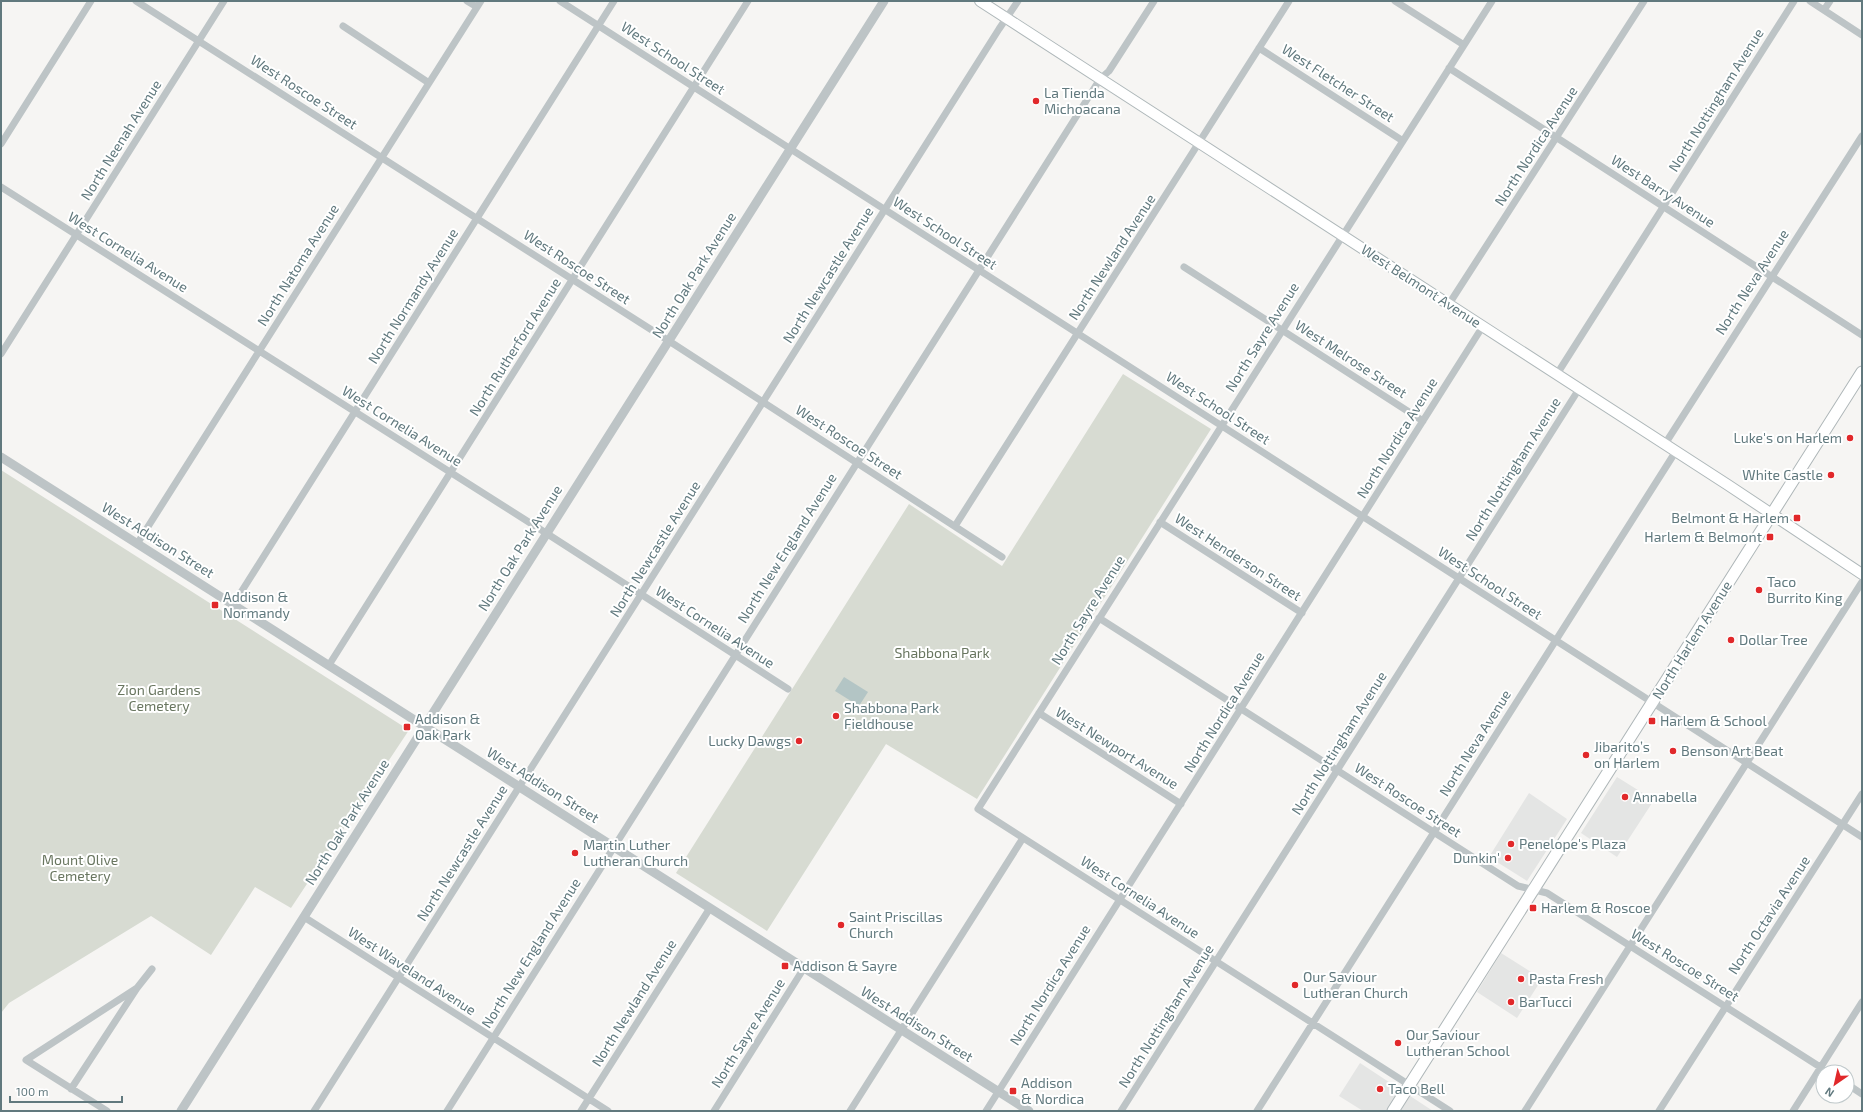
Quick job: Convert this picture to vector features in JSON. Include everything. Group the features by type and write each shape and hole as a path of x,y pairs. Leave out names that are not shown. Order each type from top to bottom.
{"main road":[{"name":"West Belmont Avenue","path":"980,1 1580,388 1772,513 1862,574"},
{"name":"North Harlem Avenue","path":"1392,1111 1862,372"}],"street":[{"path":"1,144 91,1"},
{"name":"West Roscoe Street","path":"136,1 477,218 1002,557"},
{"name":"North Neenah Avenue","path":"1,354 224,1"},
{"path":"467,1 479,4"},
{"name":"West School Street","path":"560,1 1862,837"},
{"name":"North Normandy Avenue","path":"233,605 614,1"},
{"name":"North Rutherford Avenue","path":"329,665 748,1"},
{"name":"North Oak Park Avenue","path":"184,1110 424,726 884,1"},
{"name":"North Newcastle Avenue","path":"314,1111 1018,1"},
{"name":"North New England Avenue","path":"447,1111 1100,79 1109,71 1154,1"},
{"name":"North Newland Avenue","path":"955,526 1289,1"},
{"path":"1395,1 1464,45"},
{"name":"North Sayre Avenue","path":"978,809 1492,1"},
{"name":"North Nordica Avenue","path":"1449,304 1644,1"},
{"name":"North Nottingham Avenue","path":"1557,374 1794,1"},
{"path":"1810,1 1862,35"},
{"path":"1824,10 1830,1"},
{"name":"North Natoma Avenue","path":"137,544 479,4"},
{"path":"343,26 429,83"},
{"name":"West Fletcher Street","path":"1259,48 1403,141"},
{"name":"West Barry Avenue","path":"1449,68 1862,336"},
{"name":"North Neva Avenue","path":"1665,444 1771,276 1862,136"},
{"name":"West Cornelia Avenue","path":"1,187 451,472 788,689"},
{"name":"West Melrose Street","path":"1184,267 1423,421"},
{"name":"North Nordica Avenue","path":"986,1111 1483,326"},
{"name":"North Nottingham Avenue","path":"1121,1111 1580,388"},
{"name":"North Neva Avenue","path":"1258,1111 1676,451"},
{"name":"West Addison Street","path":"1,457 1028,1111"},
{"name":"West Henderson Street","path":"1160,522 1302,613"},
{"path":"1525,1111 1862,582"},
{"name":"West Roscoe Street","path":"1099,618 1518,886 1548,893 1815,1064"},
{"name":"West Newport Avenue","path":"1039,713 1180,804"},
{"name":"North Octavia Avenue","path":"1659,1111 1862,794"},
{"name":"West Cornelia Avenue","path":"978,809 1450,1111"},
{"path":"850,1111 1024,838"},
{"name":"North Newland Avenue","path":"581,1111 710,908"},
{"name":"West Waveland Avenue","path":"304,917 608,1111"},
{"name":"North Sayre Avenue","path":"714,1111 804,968"},
{"path":"71,1089 137,988 152,969"},
{"path":"107,1111 26,1060 137,988"},
{"path":"1822,1064 1862,1002"},
{"path":"1793,1111 1815,1075"}],"shaded area":[{"path":"844,677 868,692 859,706 835,691"},
{"path":"1617,777 1654,800 1617,857 1581,833"},
{"name":"Penelope's Plaza","path":"1529,793 1567,819 1527,881 1489,857"},
{"path":"1501,953 1542,979 1517,1018 1477,992"},
{"path":"1360,1063 1433,1111 1363,1111 1339,1096"}],"green space":[{"name":"Shabbona Park","path":"1123,374 1211,429 977,799 886,744 767,931 676,873 909,504 1002,566"},
{"name":"Zion Gardens Cemetery","path":"1,470 409,730 291,908 255,887 211,955 151,916 9,1003 1,1013"}],"place":[{"name":"La Tienda Michoacana","path":"1036,101"},
{"name":"Luke's on Harlem","path":"1850,438"},
{"name":"White Castle","path":"1831,475"},
{"name":"Belmont & Harlem","path":"1797,518"},
{"name":"Harlem & Belmont","path":"1770,537"},
{"name":"Taco Burrito King","path":"1759,590"},
{"name":"Addison & Normandy","path":"215,605"},
{"name":"Dollar Tree","path":"1731,640"},
{"name":"Shabbona Park Fieldhouse","path":"836,716"},
{"name":"Harlem & School","path":"1652,721"},
{"name":"Addison & Oak Park","path":"407,727"},
{"name":"Lucky Dawgs","path":"799,741"},
{"name":"Benson Art Beat","path":"1673,751"},
{"name":"Jibarito’s on Harlem","path":"1586,755"},
{"name":"Annabella","path":"1625,797"},
{"name":"Penelope's Plaza","path":"1511,844"},
{"name":"Martin Luther Lutheran Church","path":"575,853"},
{"name":"Dunkin'","path":"1508,858"},
{"name":"Harlem & Roscoe","path":"1533,908"},
{"name":"Saint Priscillas Church","path":"841,925"},
{"name":"Addison & Sayre","path":"785,966"},
{"name":"Pasta Fresh","path":"1521,979"},
{"name":"Our Saviour Lutheran Church","path":"1295,985"},
{"name":"BarTucci","path":"1511,1002"},
{"name":"Our Saviour Lutheran School","path":"1398,1043"},
{"name":"Taco Bell","path":"1380,1089"},
{"name":"Addison & Nordica","path":"1013,1091"}],"park label":[{"name":"Mount Olive Cemetery","path":"80,868"}]}
